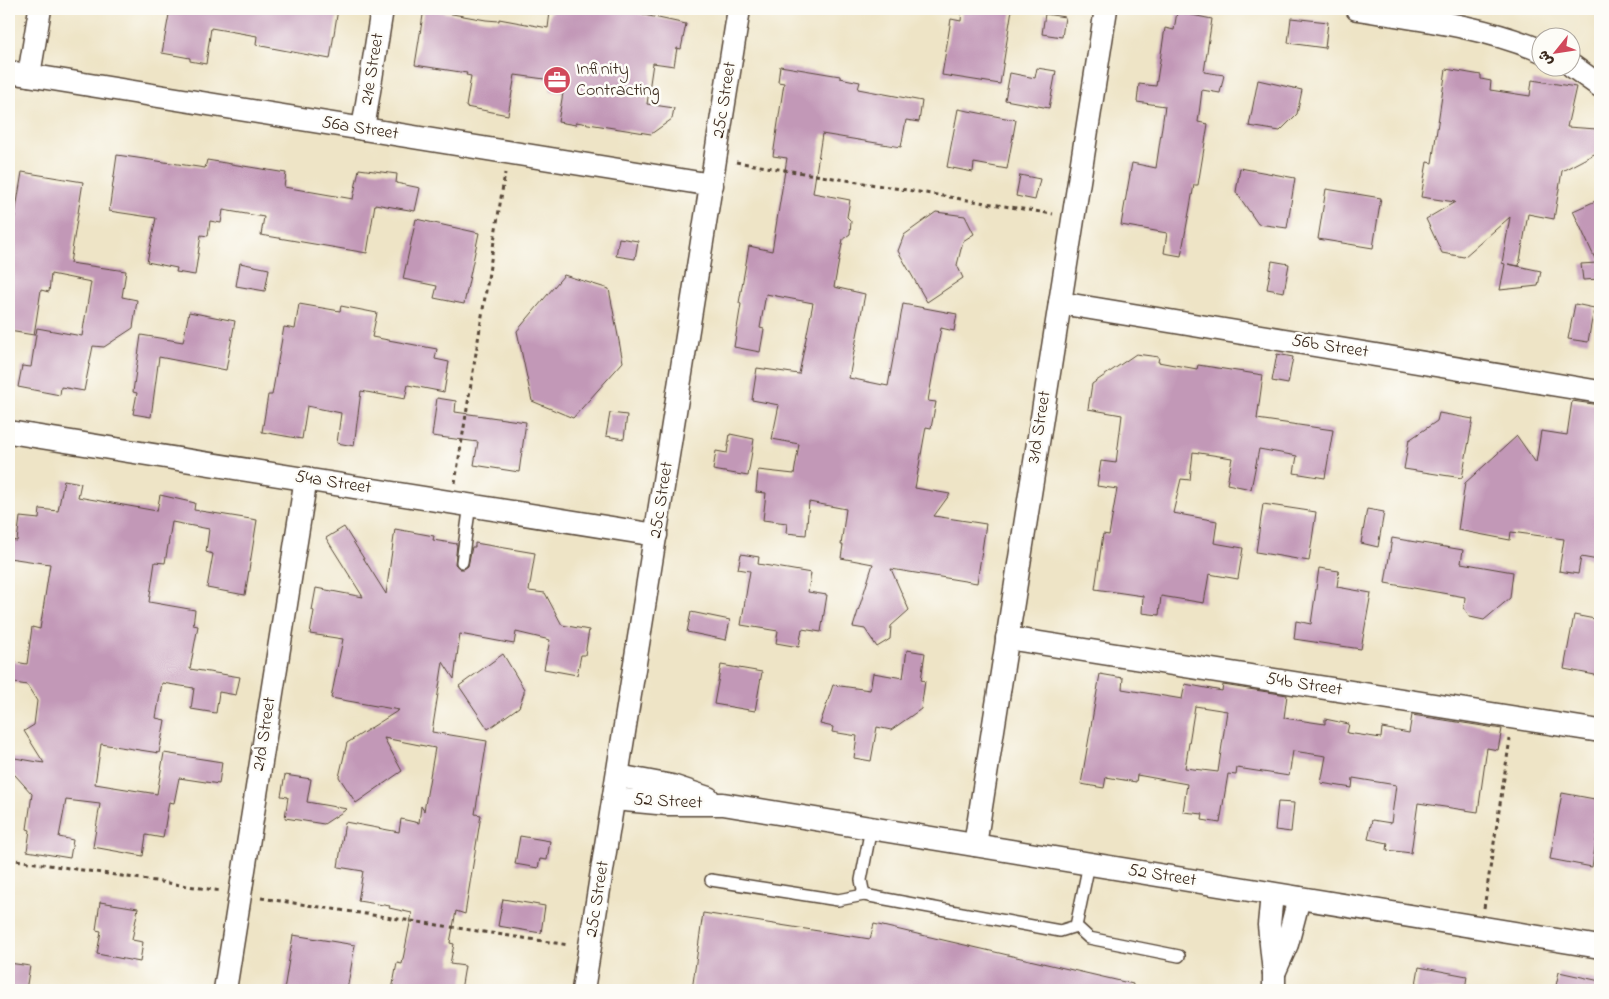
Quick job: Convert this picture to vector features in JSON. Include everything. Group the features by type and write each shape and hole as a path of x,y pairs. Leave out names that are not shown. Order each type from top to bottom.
{"street":[{"path":"19,74 40,9"},
{"name":"21e Street","path":"363,129 382,9"},
{"name":"25c Street","path":"583,990 739,9"},
{"name":"31d Street","path":"975,845 1106,9"},
{"path":"1357,9 1490,33 1532,48"},
{"path":"1582,73 1600,86"},
{"name":"56a Street","path":"19,74 712,185"},
{"name":"56b Street","path":"1060,303 1600,392"},
{"name":"54a Street","path":"9,432 656,535"},
{"name":"21d Street","path":"225,990 306,478"},
{"name":"54b Street","path":"1007,638 1600,731"},
{"name":"52 Street","path":"618,776 672,786 723,804"},
{"name":"52 Street","path":"614,799 668,804 723,804 1600,947"},
{"path":"1272,894 1269,926 1274,982"},
{"path":"1274,982 1287,944 1299,898"}],"lane":[{"path":"461,503 462,562"},
{"path":"864,895 861,880 871,828"},
{"path":"1076,926 1089,864"},
{"path":"711,880 838,900 864,895 1060,931 1076,926"},
{"path":"1076,926 1089,938 1179,956"}],"path":[{"path":"461,503 508,153"},
{"path":"716,159 1074,217"},
{"path":"1481,928 1514,718"},
{"path":"9,859 590,948"}],"building":[{"path":"170,9 338,9 330,59 256,45 257,36 211,28 206,64 190,61 190,58 162,53"},
{"path":"424,9 548,28 550,12 552,13 553,9 627,9 626,11 686,24 681,49 677,48 674,66 653,63 647,104 674,108 672,119 651,134 576,122 576,125 558,122 563,93 550,91 552,80 515,75 508,115 466,107 471,76 466,75 467,73 415,65"},
{"path":"962,9 1012,9 1000,84 942,75 951,19 961,21"},
{"path":"1177,12 1212,19 1204,72 1224,75 1220,93 1202,90 1198,122 1208,124 1198,185 1194,185 1181,256 1164,253 1167,233 1121,225 1132,163 1156,168 1165,106 1137,102 1139,84 1156,86 1165,28 1174,30"},
{"path":"1045,14 1065,17 1062,37 1042,34"},
{"path":"1291,18 1328,22 1325,48 1288,43"},
{"path":"780,66 840,76 840,78 860,82 858,89 922,101 919,122 906,120 901,147 822,134 813,193 850,200 847,217 851,221 850,234 843,239 834,287 865,294 849,378 888,386 903,304 957,314 954,331 941,328 928,401 936,402 931,428 926,427 915,488 950,494 934,516 986,524 977,583 891,569 909,610 891,626 890,639 877,647 865,629 853,627 873,564 841,558 846,509 809,502 806,535 786,533 787,523 763,520 766,493 756,492 758,470 794,474 799,444 772,439 779,405 752,400 757,368 799,374 813,303 766,294 760,328 764,329 760,352 734,347 741,304 739,303 749,246 772,251 787,158 773,156 784,83 778,82"},
{"path":"1037,68 1056,71 1049,108 1005,100 1010,73 1035,78"},
{"path":"1446,69 1481,75 1481,79 1491,81 1490,90 1530,96 1532,80 1576,87 1567,127 1597,129 1600,135 1600,151 1562,171 1554,219 1528,214 1519,266 1508,264 1541,271 1538,286 1500,290 1505,264 1502,263 1510,217 1464,257 1442,253 1426,219 1455,202 1421,197 1427,162 1432,163"},
{"path":"1258,80 1302,90 1297,114 1280,131 1249,126"},
{"path":"958,109 1016,120 1007,169 974,163 973,172 947,167"},
{"path":"117,155 205,168 207,160 286,173 284,187 353,199 359,169 397,174 396,183 420,188 415,211 375,204 367,253 261,235 264,217 223,210 221,223 210,221 208,236 201,235 195,275 176,272 177,268 147,262 156,218 109,211"},
{"path":"1240,168 1295,178 1287,228 1258,224 1236,192"},
{"path":"22,172 83,182 70,263 126,271 122,297 137,300 133,328 104,347 93,346 84,391 61,387 60,395 18,387 22,366 31,367 37,328 82,336 91,282 51,274 49,292 41,290 34,335 9,331 9,239 11,240"},
{"path":"1020,175 1040,179 1035,200 1016,196"},
{"path":"1326,189 1381,198 1373,248 1318,239"},
{"path":"1600,199 1600,279 1583,280 1581,264 1597,263 1573,211"},
{"path":"936,212 965,216 974,234 963,241 957,265 963,278 927,302 898,251 904,235"},
{"path":"416,219 479,233 464,304 434,298 437,286 403,279"},
{"path":"619,238 638,241 635,259 616,256"},
{"path":"1272,261 1289,264 1284,292 1267,289"},
{"path":"240,263 269,269 265,291 236,286"},
{"path":"564,275 609,289 623,362 573,418 532,401 517,331"},
{"path":"299,304 340,311 341,306 377,313 372,337 437,349 435,359 449,362 444,392 408,385 405,399 361,391 354,446 337,443 341,413 307,406 302,439 262,432 268,395 272,395 284,327 295,329"},
{"path":"1575,304 1594,308 1588,342 1568,339"},
{"path":"189,312 235,321 226,370 159,357 151,417 133,414 137,393 133,392 141,335 183,342"},
{"path":"1136,354 1159,357 1158,362 1197,369 1198,365 1263,375 1257,419 1333,430 1325,478 1294,473 1297,456 1259,449 1251,489 1227,484 1232,458 1193,452 1190,480 1181,479 1173,513 1217,521 1214,543 1243,548 1238,579 1209,574 1204,603 1161,596 1159,615 1142,613 1143,596 1095,589 1103,534 1109,535 1117,489 1097,486 1101,461 1116,463 1122,415 1088,409 1092,384"},
{"path":"1277,354 1293,357 1288,384 1272,381"},
{"path":"437,398 456,401 455,412 526,422 519,472 474,465 478,442 432,436"},
{"path":"1572,401 1600,405 1600,543 1598,560 1581,557 1578,574 1559,571 1564,539 1511,532 1510,540 1458,530 1465,483 1517,436 1536,463 1541,431 1567,435"},
{"path":"610,413 627,415 624,439 606,436"},
{"path":"1439,413 1473,419 1462,478 1404,469 1409,440 1437,421"},
{"path":"730,434 754,439 748,476 713,470 716,451 727,453"},
{"path":"64,480 81,483 78,497 157,511 160,495 195,503 194,510 257,520 245,595 207,588 213,554 206,552 209,529 172,522 165,563 155,562 149,602 195,610 193,625 198,626 190,669 240,677 236,695 219,692 216,713 191,709 194,688 162,683 156,718 165,720 159,753 101,744 95,784 157,794 164,753 222,762 219,784 179,778 174,803 169,802 163,838 146,835 143,856 93,847 100,804 66,800 59,837 73,840 70,858 27,851 30,830 27,829 32,794 15,775 9,774 9,757 44,763 24,731 34,725 37,701 27,685 9,682 9,661 27,664 32,627 40,629 50,564 9,558 10,540 17,541 20,517 39,519 40,509 58,511"},
{"path":"1263,504 1316,512 1309,561 1256,552"},
{"path":"1367,509 1384,512 1378,547 1361,543"},
{"path":"344,527 386,594 395,529 434,536 433,540 457,544 455,564 460,569 468,566 472,547 475,547 475,543 535,553 529,591 545,593 562,625 589,630 585,655 581,655 577,675 544,669 550,640 516,632 514,644 460,634 454,679 443,662 432,732 487,741 475,814 481,815 465,914 456,911 450,943 454,944 450,964 465,966 461,990 392,990 397,963 402,964 412,913 389,908 390,906 358,901 363,871 338,867 345,822 399,832 401,819 419,823 421,806 424,811 435,748 384,738 402,771 356,803 339,777 347,743 399,710 331,698 343,639 310,634 316,588 363,597 326,538"},
{"path":"1392,538 1463,550 1461,563 1513,572 1510,598 1484,620 1470,617 1464,608 1465,597 1385,583"},
{"path":"741,554 759,557 758,564 811,573 808,592 827,595 821,632 802,629 799,647 776,643 778,631 741,625 750,571 738,569"},
{"path":"1319,568 1339,571 1337,587 1371,593 1361,649 1294,639 1296,621 1311,624"},
{"path":"691,612 730,620 726,640 687,632"},
{"path":"1574,615 1600,620 1600,676 1564,669"},
{"path":"907,650 925,653 921,680 925,681 921,709 891,730 877,727 871,761 854,758 857,736 832,732 833,727 820,724 833,685 870,690 873,673 903,678"},
{"path":"503,654 524,689 524,693 519,707 488,729 459,686"},
{"path":"721,665 762,672 755,711 714,704"},
{"path":"1100,674 1123,678 1122,689 1182,699 1185,684 1222,691 1223,685 1287,695 1284,718 1325,724 1325,719 1349,724 1347,733 1381,738 1382,728 1409,733 1412,715 1502,729 1498,750 1487,748 1478,812 1418,803 1411,853 1387,850 1388,843 1368,839 1372,820 1391,823 1396,785 1353,778 1352,788 1321,783 1326,756 1293,751 1289,776 1237,768 1236,775 1228,774 1220,823 1202,820 1203,814 1183,812 1187,784 1137,775 1136,782 1106,777 1104,788 1081,784","holes":["1195,706 1227,711 1218,772 1185,768"]},
{"path":"285,775 311,779 307,802 347,809 324,824 285,818 288,797 281,796"},
{"path":"1562,793 1600,800 1600,815 1592,867 1550,859"},
{"path":"1278,802 1294,803 1291,832 1275,830"},
{"path":"520,836 550,841 547,860 540,859 538,868 515,864"},
{"path":"503,899 545,906 541,933 498,926"},
{"path":"100,902 138,908 132,940 143,942 140,962 97,954 101,931 96,930"},
{"path":"703,913 870,939 874,924 1133,984 1132,990 692,990"},
{"path":"293,935 355,945 347,990 284,990"},
{"path":"9,963 30,966 26,990 9,990"},
{"path":"1419,967 1467,976 1465,990 1415,990"},
{"path":"1559,972 1600,981 1600,990 1555,990"}],"place":[{"name":"Infinity Contracting","path":"557,80"}]}
